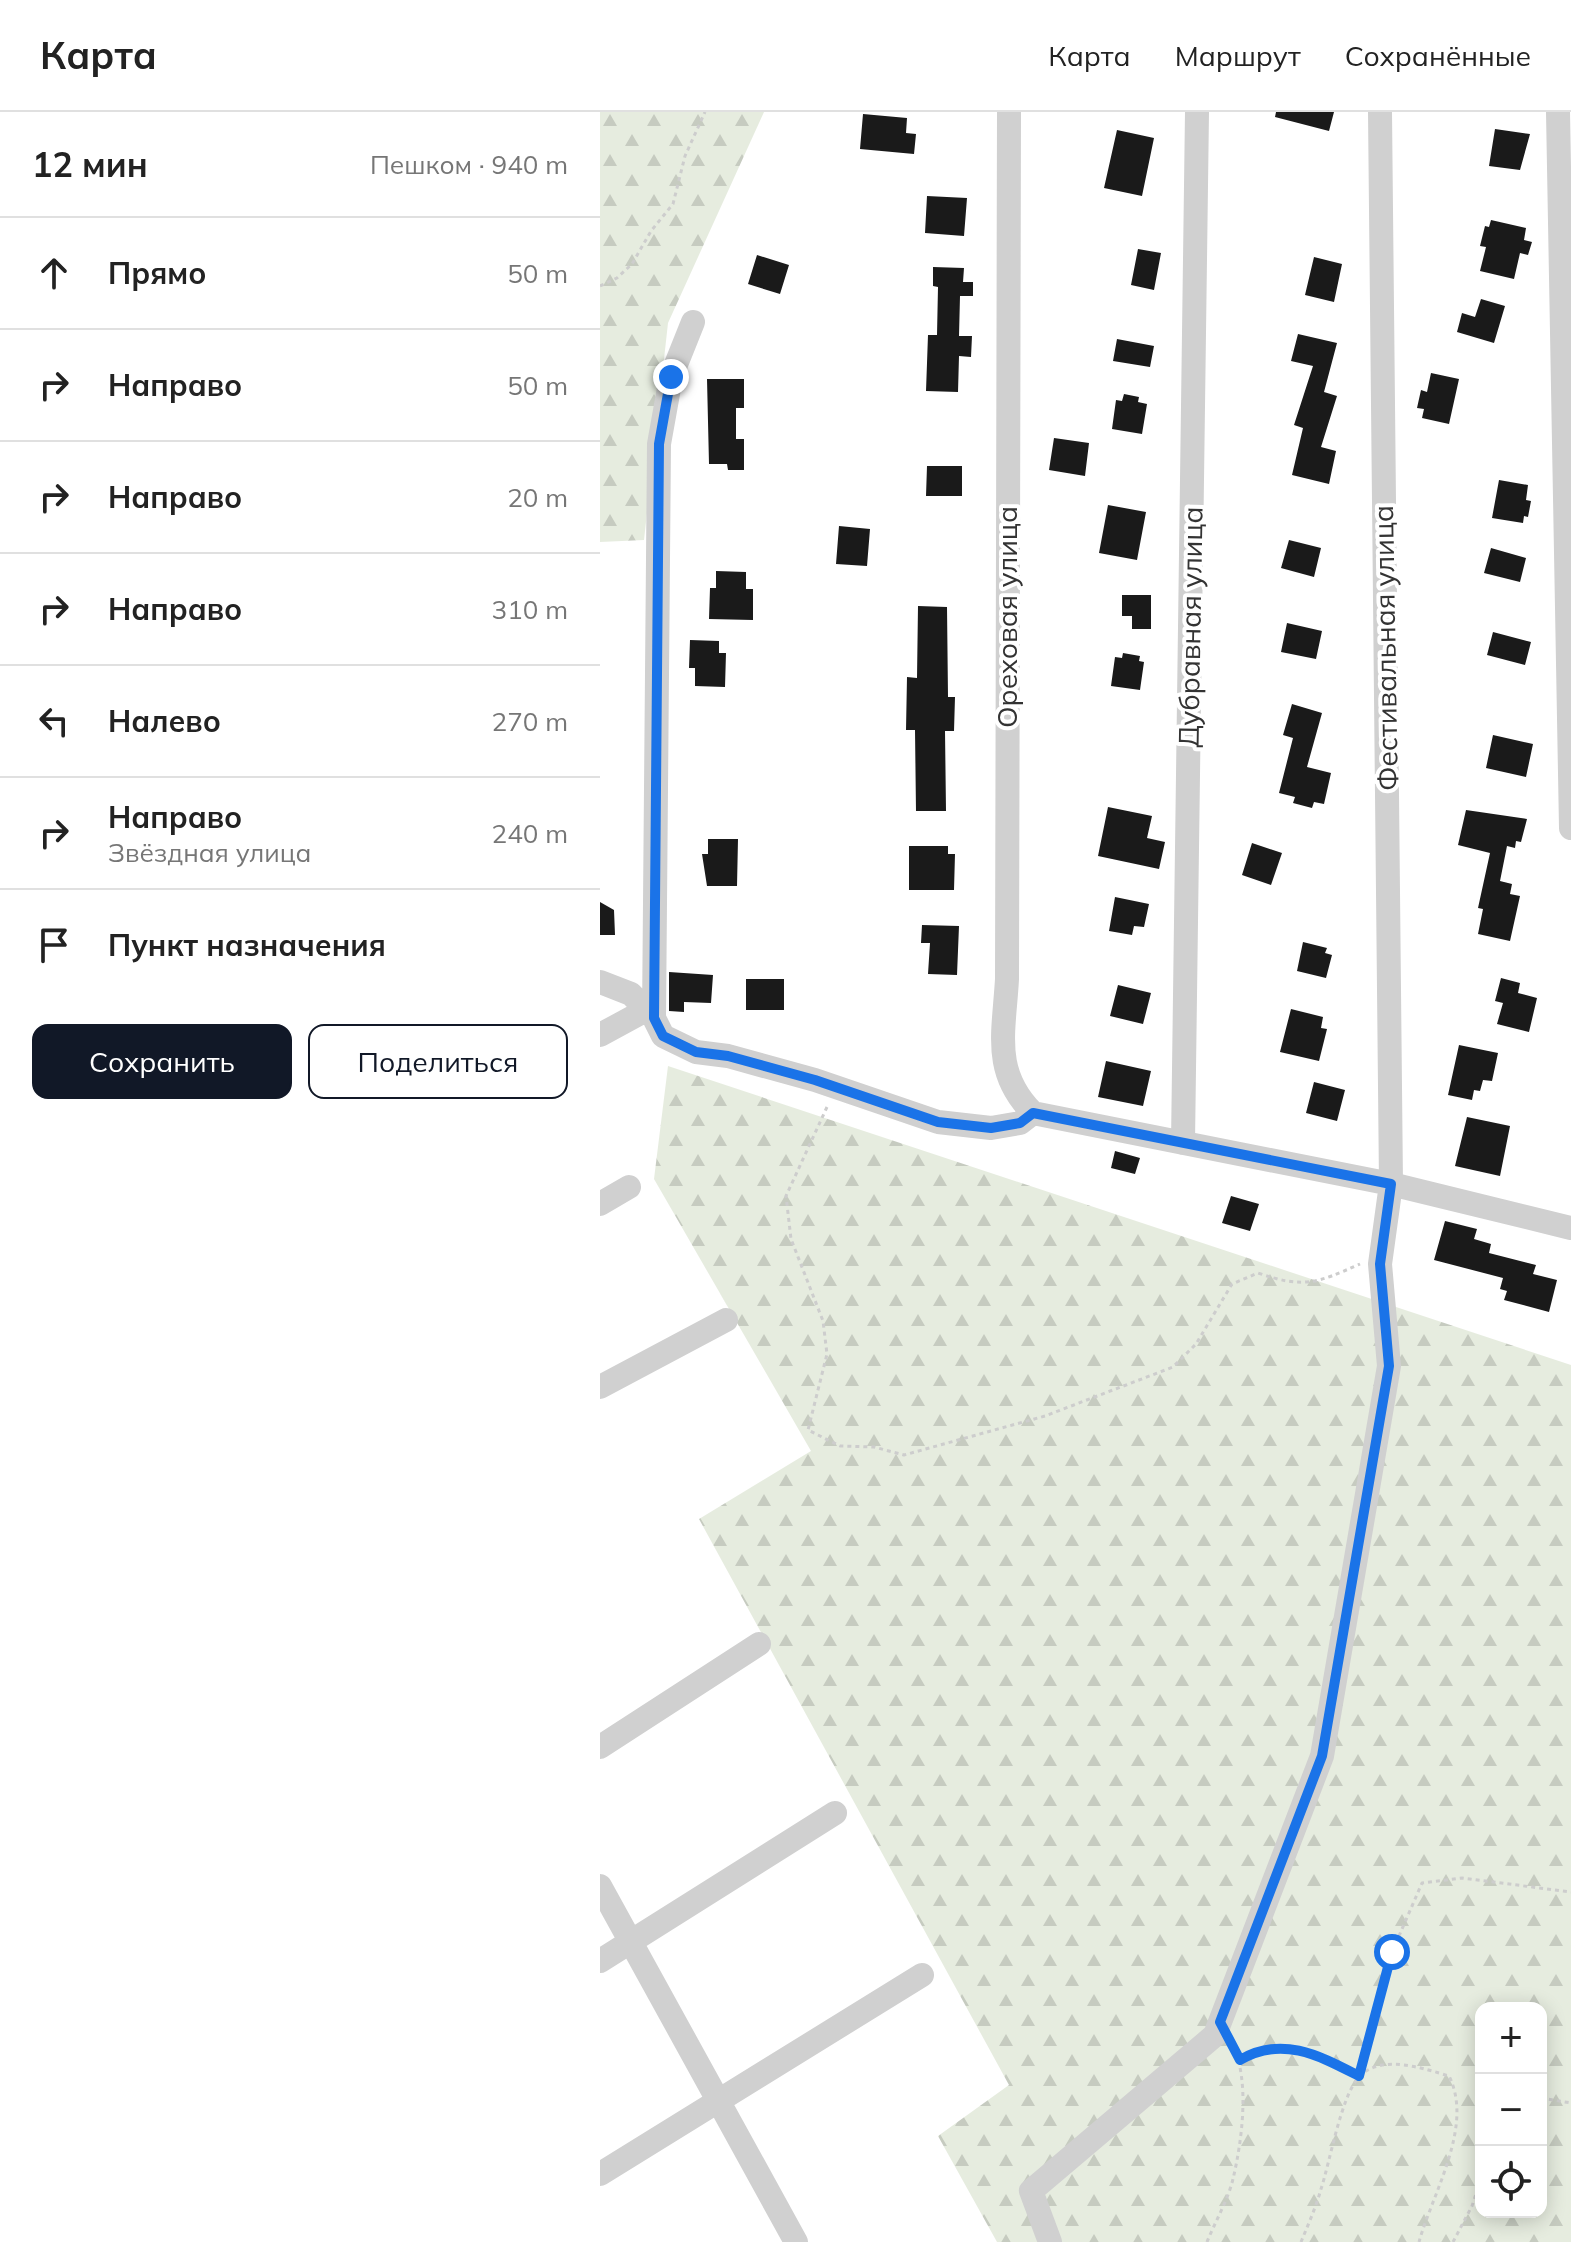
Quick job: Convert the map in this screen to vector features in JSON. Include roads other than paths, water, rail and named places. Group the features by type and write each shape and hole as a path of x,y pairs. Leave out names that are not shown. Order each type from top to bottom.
{"street":[{"name":"Ореховая улица","path":"1009,112 1007,979 1004,1049 1007,1080 1014,1095 1033,1113"},
{"name":"Дубравная улица","path":"1183,1143 1197,112"},
{"name":"Фестивальная улица","path":"1050,2242 1031,2191 1215,2035 1322,1756 1389,1366 1380,1264 1391,1184 1380,112"},
{"path":"1558,112 1571,828"},
{"path":"651,1013 659,444 671,377 693,322"},
{"path":"600,982 631,994 651,1013 663,1036 678,1045 837,1088 960,1127 991,1128 1020,1123 1033,1113 1391,1184 1571,1228"},
{"path":"600,1035 651,1013"},
{"path":"600,1204 629,1187"},
{"path":"600,1387 726,1320"},
{"path":"600,1747 759,1644"},
{"path":"600,1961 835,1813"},
{"path":"600,1886 796,2242"},
{"path":"600,2174 922,1975"}]}
